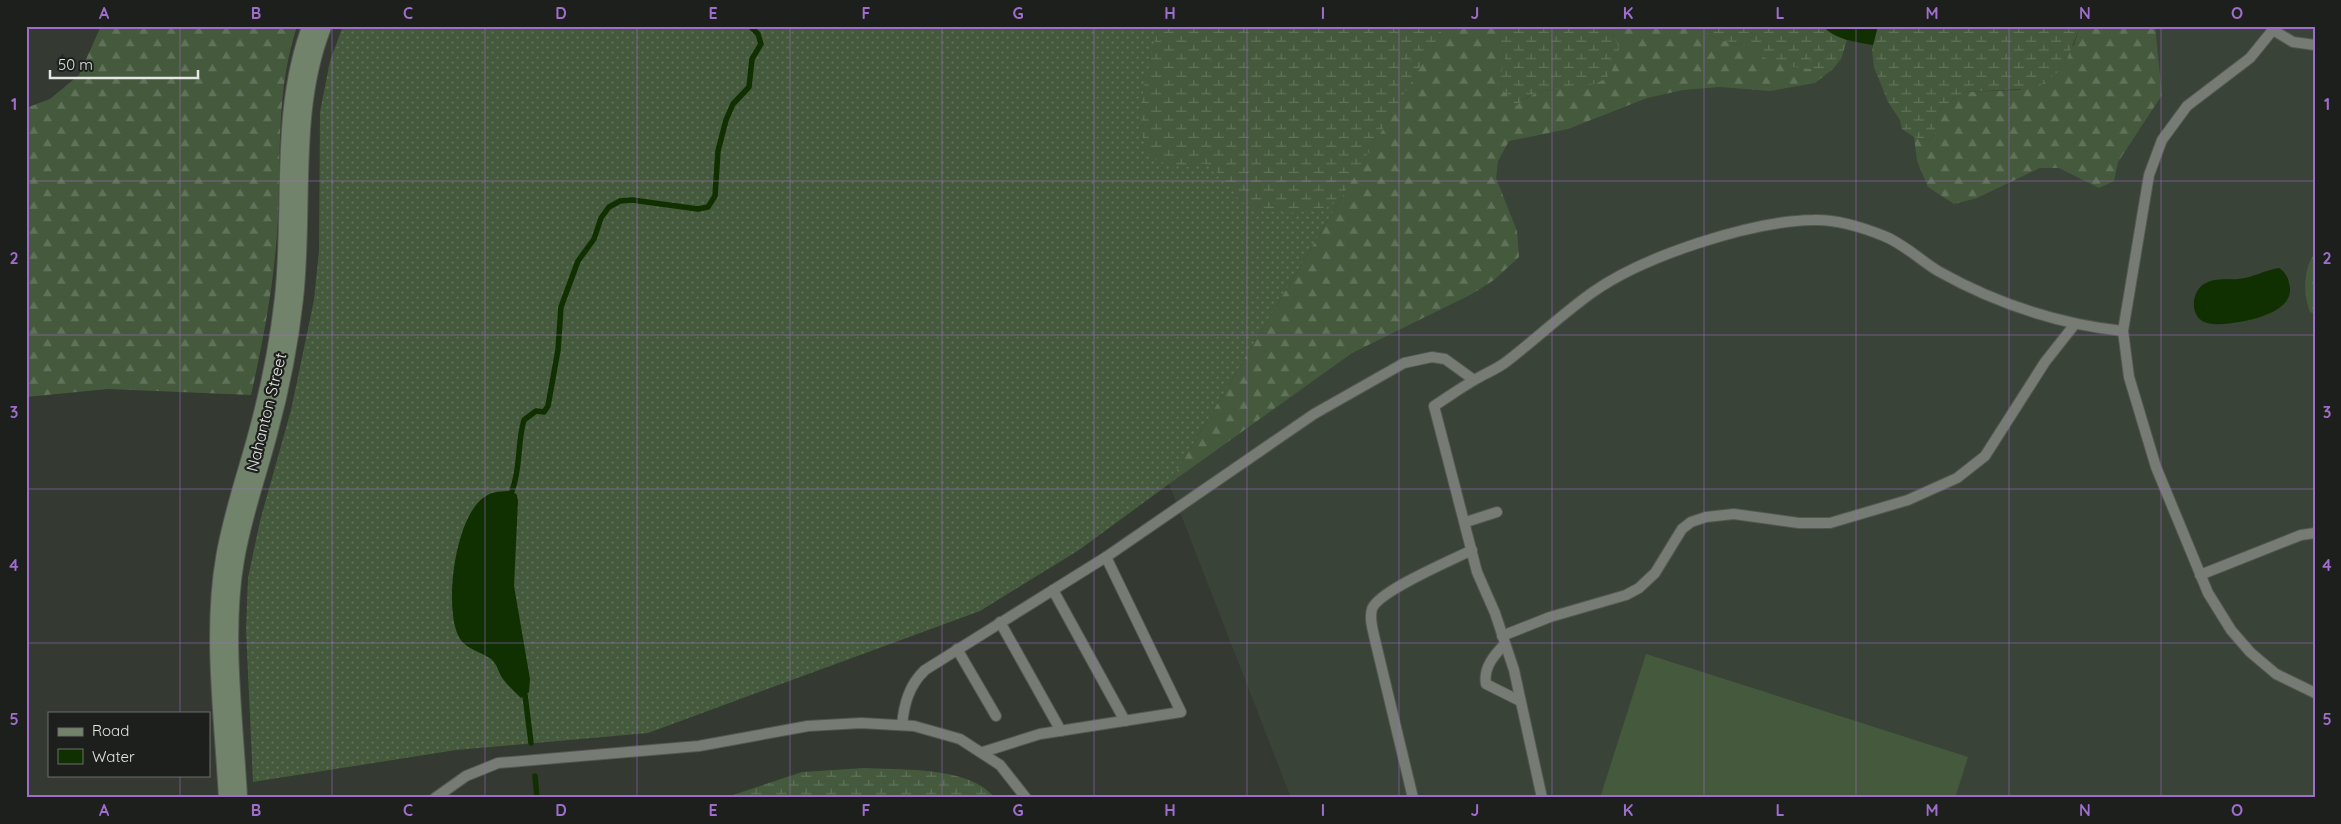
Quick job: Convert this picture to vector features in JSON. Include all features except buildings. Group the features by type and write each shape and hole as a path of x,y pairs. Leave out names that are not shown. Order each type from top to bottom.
{"main road":[{"name":"Nahanton Street","path":"233,798 225,639 226,586 236,528 274,388 286,322 293,255 297,105 304,67 317,26"}],"lane":[{"path":"2315,45 2293,42 2274,28 2250,58 2187,106 2162,140 2149,176 2123,331 2129,377 2156,467 2208,593 2231,630 2250,652 2276,674 2315,693"},
{"path":"1542,798 1520,701 1503,640 1477,572 1466,522 1434,406 1474,380 1505,363 1538,334 1594,292 1638,268 1671,253 1741,231 1814,220 1856,226 1886,237 1937,270 1986,295 2076,324 2123,331"},
{"path":"1520,701 1486,684 1484,677 1503,640 1550,618 1626,595 1639,588 1655,573 1682,529 1691,522 1706,516 1734,514 1799,523 1830,523 1908,500 1957,478 1984,456 2045,362 2076,324"},
{"path":"902,725 905,706 914,682 925,670 1106,557 1314,414 1404,363 1432,357 1445,359 1474,380"},
{"path":"1466,522 1497,512"},
{"path":"2200,575 2301,535 2315,533"},
{"path":"1413,798 1375,640 1371,621 1372,608 1376,602 1398,586 1472,550"},
{"path":"983,752 1040,734 1181,712 1106,557"},
{"path":"1053,590 1125,721"},
{"path":"1000,622 1061,731"},
{"path":"957,649 996,716"},
{"path":"435,798 466,776 498,763 699,746 808,726 861,723 902,725 950,735 983,752 1000,765 1026,798"}],"shaded area":[{"path":"1445,26 2315,26 2315,798 1291,798 1169,484"}],"green space":[{"path":"101,26 297,26 290,50 283,98 277,241 272,286 251,395 108,389 26,397 26,108 50,99 79,75"},
{"path":"343,26 1445,26 1169,484 1079,550 980,611 648,733 456,750 253,782 246,629 248,578 260,521 291,410 314,300 319,251 320,112 330,61"},
{"path":"1159,26 1445,26 1343,195 1326,208 1295,213 1254,210 1240,201 1222,176 1206,164 1187,167 1172,165 1157,160 1147,150 1142,135 1141,116 1146,76"},
{"path":"1445,26 1497,26 1505,59 1499,85 1521,101 1538,92 1557,89 1619,48 1609,26 1700,26 1716,38 1748,47 1765,57 1782,63 1807,68 1833,69 1815,83 1770,91 1720,87 1683,90 1647,98 1568,129 1509,141 1498,161 1496,178 1517,231 1519,257 1494,280 1472,294 1352,353 1169,484"},
{"path":"1497,26 1609,26 1619,48 1616,61 1610,74 1602,81 1579,87 1538,93 1526,98 1517,106 1498,85 1505,59"},
{"path":"1700,26 1824,26 1827,31 1847,40 1841,59 1833,69 1807,69 1765,58 1748,47 1716,38"},
{"path":"1878,26 2080,26 2064,67 2037,88 1964,92 1939,110 1934,135 1928,141 1914,137 1902,129 1900,120 1888,102 1874,67 1872,50"},
{"path":"2080,26 2155,26 2162,95 2118,162 2114,181 2099,188 2059,168 2040,168 1977,198 1954,204 1928,187 1917,161 1914,137 1928,141 1934,135 1939,110 1964,92 2020,90 2074,45"},
{"path":"2315,253 2315,314 2310,312 2306,298 2305,282 2308,266"},
{"path":"1646,654 1968,757 1955,798 1600,798"},
{"path":"864,768 915,770 952,775 969,780 984,788 995,798 724,798 802,772"}],"water":[{"path":"1824,26 1878,26 1873,45 1840,37 1828,31"},
{"path":"2279,268 2288,279 2290,292 2282,306 2274,311 2256,318 2221,324 2204,322 2196,314 2194,309 2195,297 2200,287 2204,284 2217,280 2253,276"},
{"path":"512,491 517,495 518,501 514,586 530,679 529,692 521,698 505,682 491,659 468,647 461,640 454,621 452,603 455,561 460,540 475,506 489,494"}],"waterway":[{"path":"512,491 517,473 520,438 524,420 536,411 544,412 548,406 558,350 561,307 578,261 594,239 601,218 609,207 620,201 632,200 698,209 708,207 715,196 718,151 726,120 733,104 749,87 752,59 761,44 758,34 750,26"},
{"path":"525,695 531,743"},
{"path":"535,776 537,798"}]}
